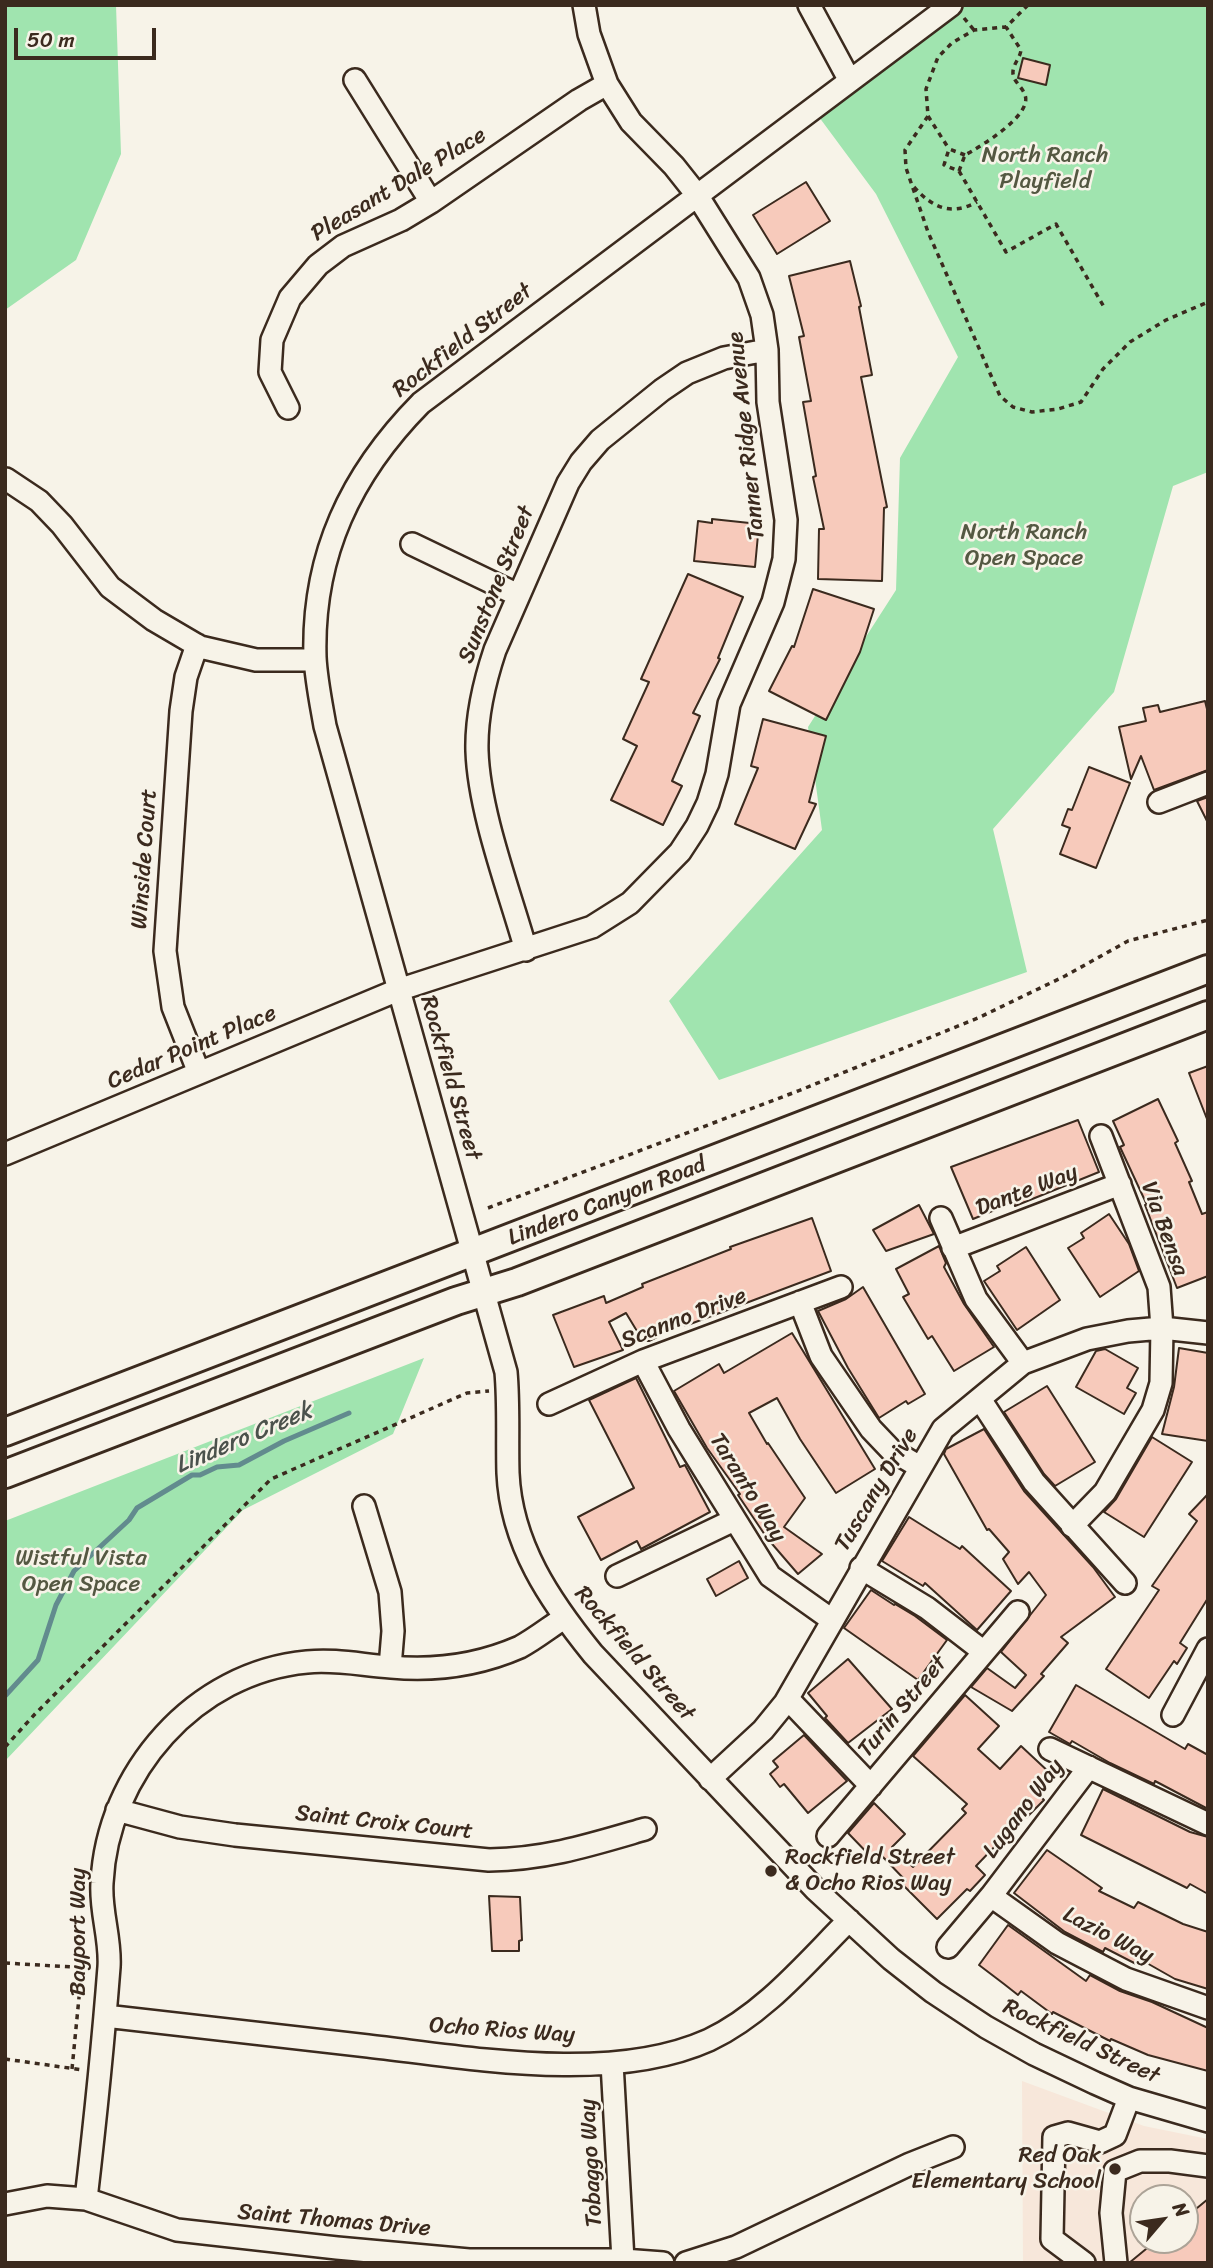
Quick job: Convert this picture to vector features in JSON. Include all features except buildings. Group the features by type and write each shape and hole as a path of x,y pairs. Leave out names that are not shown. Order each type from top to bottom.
{"main road":[{"name":"Lindero Canyon Road","path":"5,1432 1208,969"},
{"name":"Lindero Canyon Road","path":"5,1474 543,1272 1208,1015"}],"street":[{"name":"Tanner Ridge Avenue","path":"398,990 592,927 629,904 681,852 708,803 729,704 773,602 785,559 786,520 768,402 767,350 762,315 749,278 697,195 674,166 631,122 607,84 589,34 584,5"},
{"path":"809,5 850,81"},
{"name":"Rockfield Street","path":"951,5 421,403 396,429 358,482 333,538 320,587 315,626 315,660 325,726 506,1372 508,1476 516,1521 533,1570 564,1618 593,1654 710,1779 816,1890 933,1992 986,2027 1034,2054 1129,2098 1208,2121"},
{"path":"355,80 432,202"},
{"name":"Pleasant Dale Place","path":"288,408 270,372 272,340 290,298 318,265 344,246 401,220 432,202 579,100 607,84"},
{"name":"Sunstone Street","path":"526,950 485,806 477,752 479,713 495,650 568,483 600,440 687,373 724,358 767,350"},
{"path":"6,479 39,501 62,525 110,587 154,620 197,645 256,660 315,660"},
{"path":"412,544 518,595"},
{"name":"Winside Court","path":"197,645 187,677 181,711 165,951 173,1007 199,1073"},
{"path":"1159,802 1208,783"},
{"name":"Cedar Point Place","path":"5,1154 398,990"},
{"name":"Via Bensa","path":"1072,1526 1105,1492 1153,1410 1161,1383 1162,1328 1159,1287 1101,1136"},
{"name":"Dante Way","path":"953,1248 1120,1184"},
{"path":"941,1218 976,1299 1023,1363"},
{"name":"Scanno Drive","path":"549,1404 643,1361 841,1287"},
{"path":"800,1302 821,1356 871,1429 891,1450 920,1467"},
{"name":"Tuscany Drive","path":"710,1779 763,1730 788,1699 943,1429 1023,1363 1087,1339 1162,1328 1208,1333"},
{"name":"Taranto Way","path":"643,1361 679,1429 770,1576 832,1620"},
{"path":"980,1399 1034,1482 1125,1583"},
{"path":"364,1506 390,1592 393,1631 390,1667"},
{"path":"617,1576 734,1520"},
{"path":"861,1568 927,1608 984,1652"},
{"name":"Turin Street","path":"828,1836 1018,1612"},
{"name":"Bayport Way","path":"86,2199 108,1970 102,1884 108,1844 117,1810 137,1770 160,1738 188,1711 223,1688 259,1672 305,1662 343,1661 436,1669 482,1661 521,1646 564,1618"},
{"path":"1172,1715 1208,1649"},
{"path":"788,1699 871,1786"},
{"path":"1050,1749 1208,1824"},
{"name":"Lugano Way","path":"948,1947 991,1896 1088,1767"},
{"name":"Saint Croix Court","path":"117,1810 180,1827 235,1835 489,1860 519,1860 552,1855 645,1829"},
{"name":"Lazio Way","path":"991,1896 1057,1943 1126,1979 1208,2008"},
{"name":"Ocho Rios Way","path":"104,2016 492,2060 612,2063 673,2053 707,2041 735,2026 781,1988 849,1920"},
{"name":"Tobaggo Way","path":"612,2063 623,2260"},
{"path":"1084,2263 1052,2239 1054,2137 1068,2133 1100,2142 1115,2135 1129,2098"},
{"path":"685,2263 737,2247 910,2164 953,2147"},
{"path":"1116,2263 1111,2213 1115,2171 1140,2161 1170,2161 1208,2166"},
{"name":"Saint Thomas Drive","path":"5,2203 47,2196 86,2199 177,2230 337,2255 663,2263"}],"path":[{"path":"965,155 949,149 928,116 926,89 938,57 952,43 974,30 1006,27 1028,5"},
{"path":"959,171 965,155 986,144 1006,128 1026,104 1026,97 1013,72 1021,50 1006,27"},
{"path":"928,116 905,150 906,168 928,232 1000,396 1013,407 1032,412 1058,409 1081,402 1103,369 1130,342 1166,320 1208,302"},
{"path":"949,149 944,165 959,171 1006,252 1056,224 1104,307"},
{"path":"912,186 926,200 937,206 951,209 977,202"},
{"path":"488,1208 797,1091 978,1018 1065,976 1128,941 1208,920"},
{"path":"5,1747 35,1713 271,1479 467,1393 508,1388"},
{"path":"5,1963 108,1970"},
{"path":"72,2069 82,1968"},
{"path":"5,2059 100,2072"}],"shaded area":[{"name":"Red Oak Elementary School","path":"1022,2081 1144,2126 1208,2139 1208,2263 1023,2263"}],"green space":[{"path":"5,5 116,5 121,154 76,260 5,310"},
{"path":"965,5 1208,5 1208,472 1173,486 1114,692 993,829 1027,972 719,1080 669,1001 822,830 808,727 896,590 900,458 958,357 876,194 819,117"},
{"name":"Wistful Vista Open Space","path":"424,1358 393,1434 243,1510 5,1761 5,1521"}],"waterway":[{"name":"Lindero Creek","path":"5,1696 38,1660 56,1605 74,1571 129,1520 137,1508 192,1475 200,1475 217,1467 239,1465 284,1441 349,1413"}],"place":[{"name":"Rockfield Street & Ocho Rios Way","path":"771,1871"},
{"name":"Red Oak Elementary School","path":"1115,2169"}],"park label":[{"name":"North Ranch Playfield","path":"1045,169"},
{"name":"North Ranch Open Space","path":"1024,546"}]}
